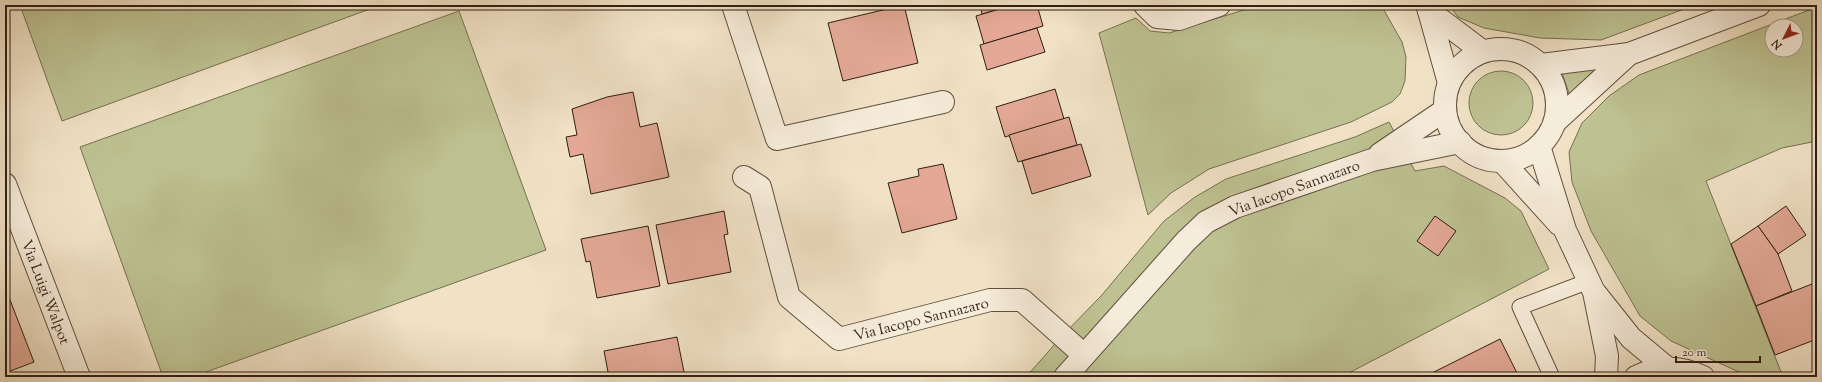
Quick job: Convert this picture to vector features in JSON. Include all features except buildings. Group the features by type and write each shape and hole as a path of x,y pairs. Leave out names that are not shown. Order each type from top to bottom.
{"street":[{"path":"733,5 777,138 944,102"},
{"path":"1145,5 1157,18 1179,19 1219,5"},
{"path":"1540,65 1629,54 1759,5"},
{"path":"1428,8 1482,52"},
{"path":"1428,8 1449,83"},
{"path":"1493,49 1516,50 1529,56 1540,65 1550,77 1556,91 1558,107 1555,122 1549,135 1540,146 1528,154 1516,159 1502,161 1487,159 1472,152 1460,142 1450,128 1445,110 1449,83 1457,69 1468,59 1482,52 1493,49"},
{"path":"1555,122 1629,54"},
{"name":"Via Iacopo Sannazaro","path":"1372,160 1445,110"},
{"name":"Via Iacopo Sannazaro","path":"1065,377 1186,241 1206,222 1235,206 1372,160 1460,142"},
{"path":"1540,146 1565,230 1592,286 1631,338 1667,368"},
{"path":"1502,161 1565,230"},
{"name":"Via Iacopo Sannazaro","path":"744,177 760,187 789,297 840,339 990,300 1022,300 1084,355"},
{"name":"Via Luigi Walpot","path":"5,184 79,377"},
{"path":"1592,286 1607,356 1606,377"},
{"path":"1636,377 1648,371 1667,368 1691,371 1704,377"}],"lane":[{"path":"1551,375 1520,307 1592,286"}],"green space":[{"path":"20,5 381,5 62,121"},
{"path":"1260,5 1381,5 1402,42 1406,57 1405,81 1400,94 1392,102 1351,122 1209,169 1171,193 1148,215 1099,33 1136,18 1150,31 1169,33"},
{"path":"1449,5 1695,5 1601,40 1540,38 1484,28 1458,17"},
{"path":"1817,7 1817,141 1782,148 1706,181 1783,377 1743,377 1741,373 1671,341 1640,316 1591,231 1572,182 1569,152 1582,123 1609,96 1639,75 1764,27 1764,58 1804,58 1804,18 1788,18"},
{"path":"459,11 546,250 192,377 163,377 80,147"},
{"path":"1601,68 1589,75 1570,96 1562,73"},
{"path":"1495,71 1507,71 1524,80 1531,91 1533,103 1531,115 1524,126 1507,135 1495,135 1483,130 1474,121 1469,109 1469,97 1474,85 1483,76"},
{"path":"1389,122 1415,171 1444,166 1505,198 1521,211 1549,269 1341,377 1026,377 1062,336 1101,296 1164,221 1195,197 1226,179 1355,137"}]}
